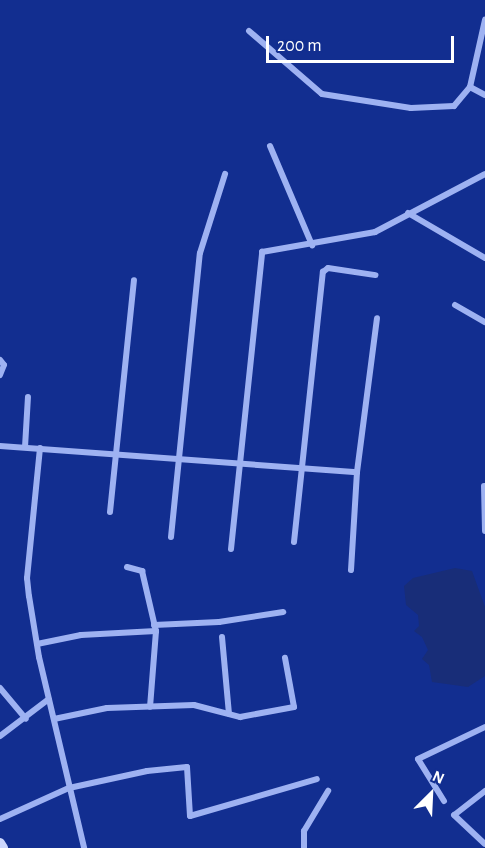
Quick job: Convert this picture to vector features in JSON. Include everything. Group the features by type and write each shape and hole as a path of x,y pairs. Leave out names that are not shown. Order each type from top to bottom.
{"street":[{"path":"249,31 322,94 422,107 454,106 470,87 485,20"},
{"path":"470,87 485,94"},
{"path":"270,146 312,245"},
{"path":"171,537 200,253 225,174"},
{"path":"231,549 261,254 265,250 312,245 375,232 485,174"},
{"path":"408,213 485,258"},
{"path":"294,542 323,272 328,268 375,275"},
{"path":"110,512 134,280"},
{"path":"455,305 485,322"},
{"path":"351,570 357,472 377,318"},
{"path":"0,360 4,365 0,375"},
{"path":"25,447 28,397"},
{"path":"0,446 303,465 357,472"},
{"path":"40,448 27,578 37,644 84,848"},
{"path":"484,486 485,531"},
{"path":"127,567 142,571 155,628 150,707"},
{"path":"37,644 81,635 283,612"},
{"path":"222,637 229,714"},
{"path":"54,719 107,708 194,705 229,714 253,716 294,707 285,658"},
{"path":"0,688 26,719"},
{"path":"0,736 26,719 49,699"},
{"path":"444,801 418,759 485,727"},
{"path":"0,819 69,788 187,766 190,816 317,779"},
{"path":"304,848 304,831 327,791"},
{"path":"485,791 454,815 485,844"},
{"path":"0,843 3,848"}],"shaded area":[{"path":"455,568 472,571 485,607 485,676 468,687 432,682 429,665 422,659 428,650 422,637 414,631 419,626 418,615 406,605 404,586 413,578"}]}
